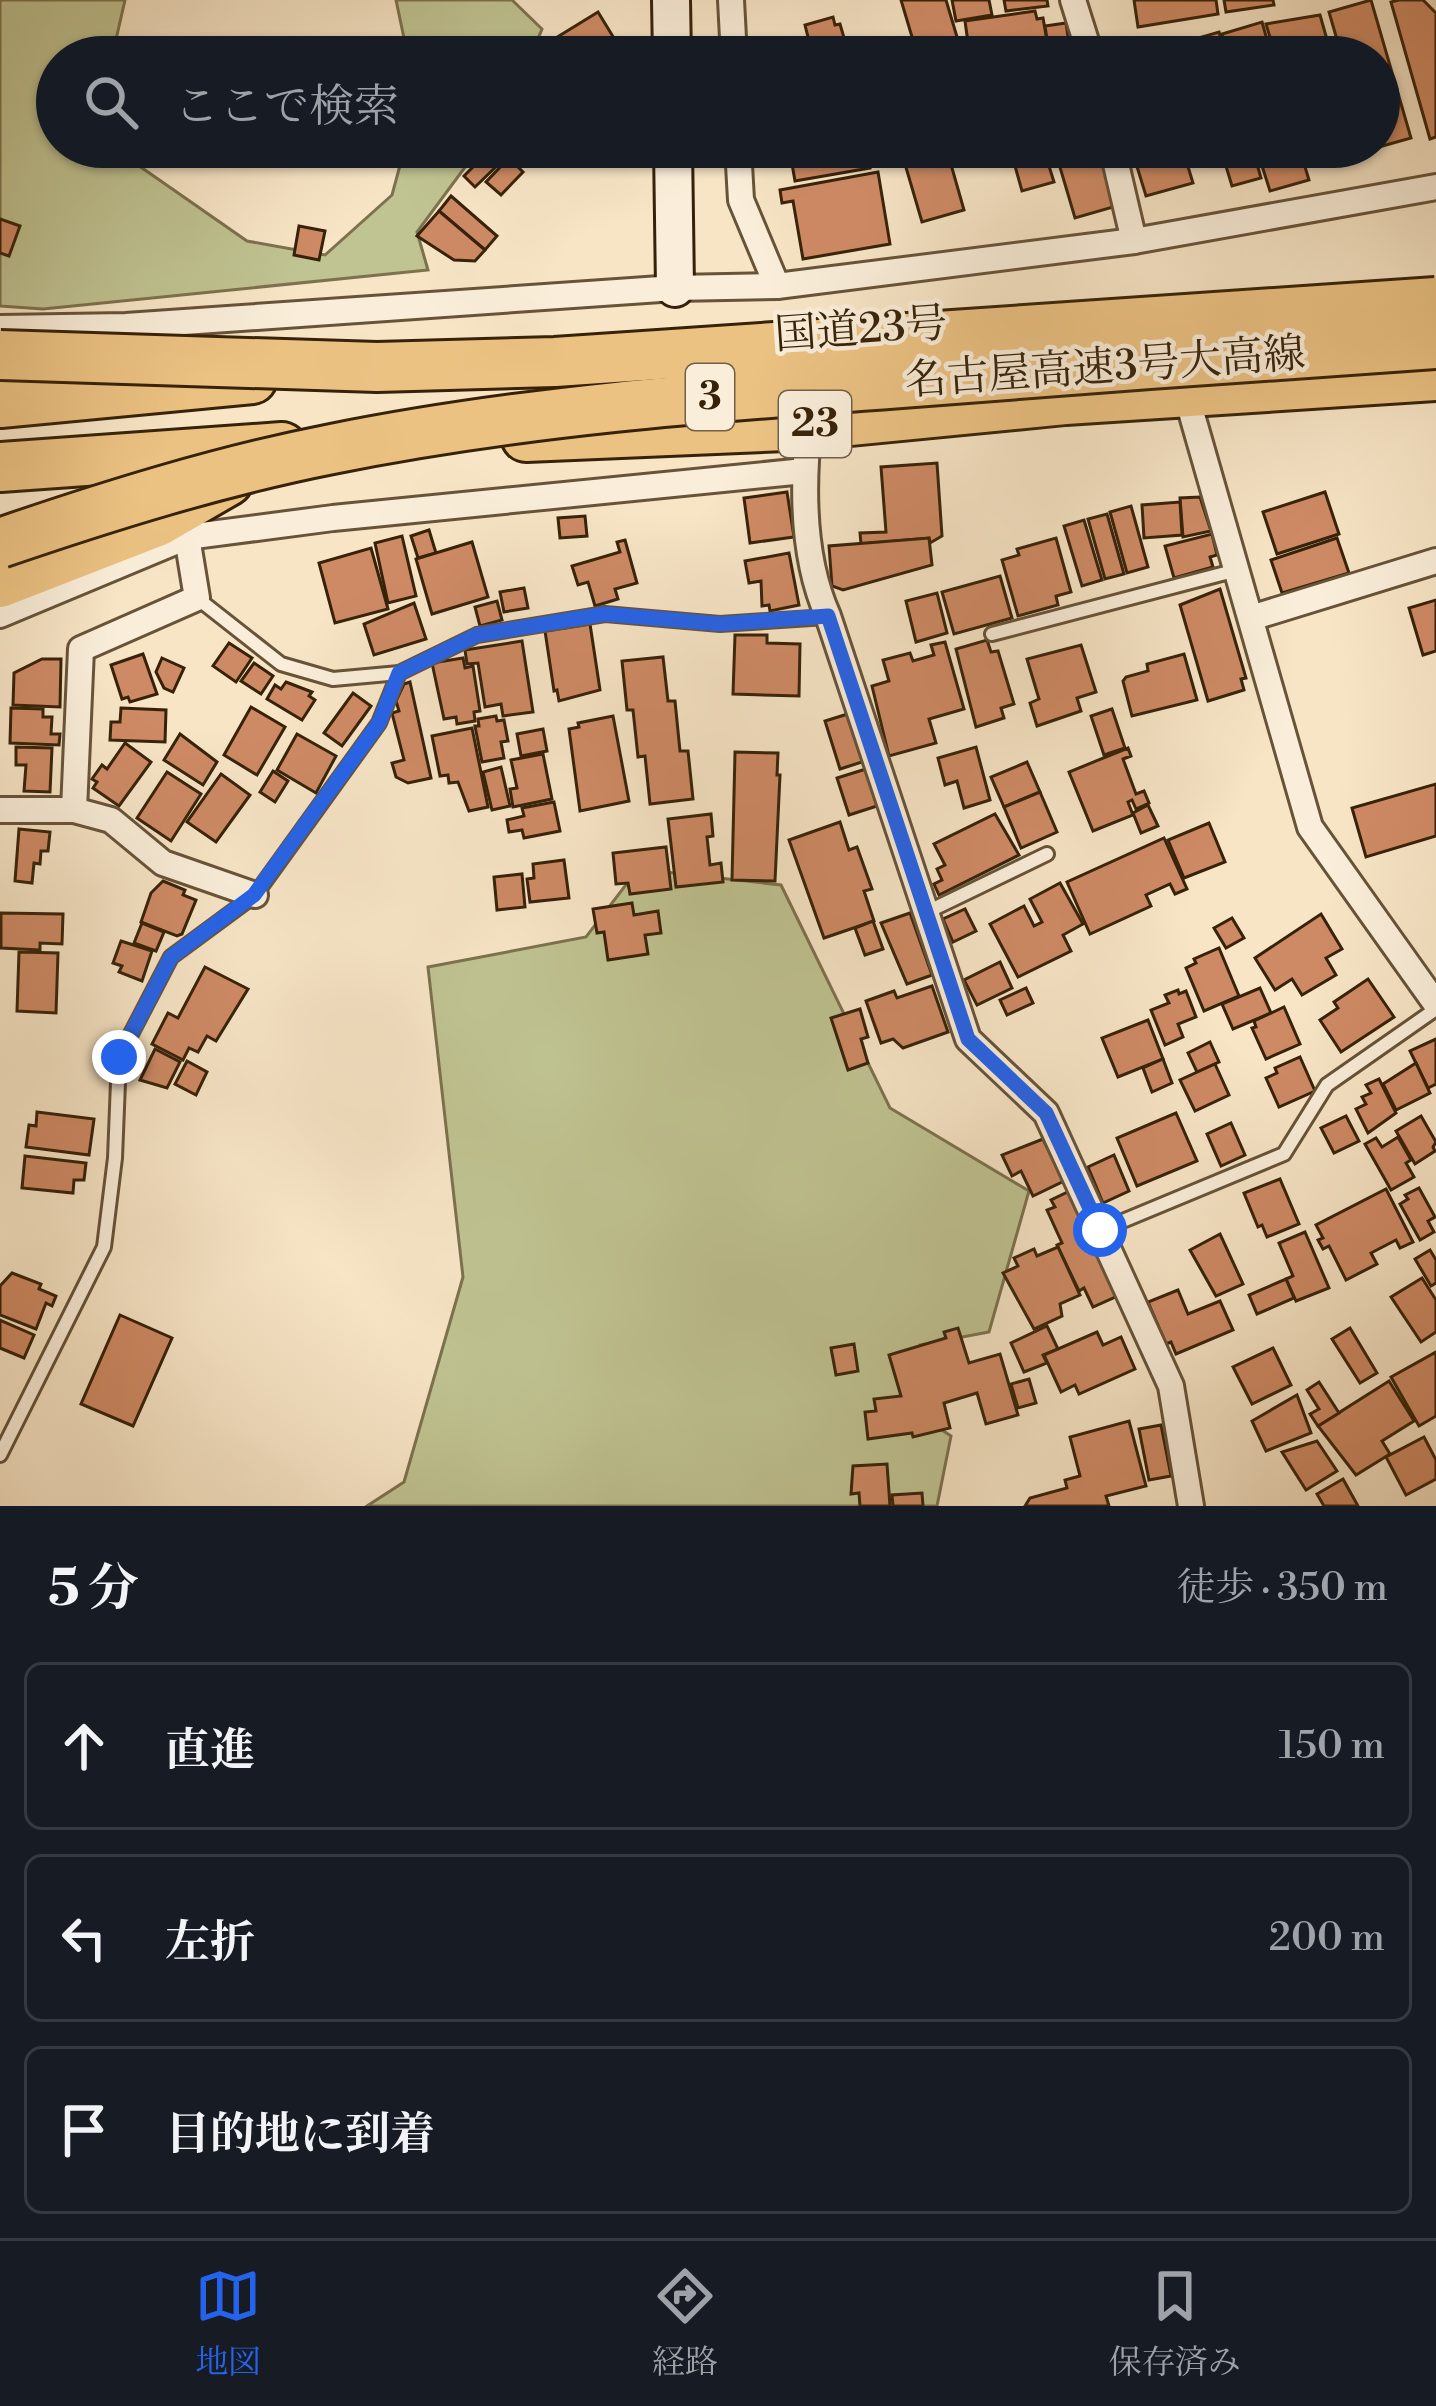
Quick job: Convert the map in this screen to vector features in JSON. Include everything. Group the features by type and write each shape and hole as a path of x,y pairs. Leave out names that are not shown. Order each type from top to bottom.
{"highway":[{"name":"国道23号","path":"0,403 546,352 1436,288"},
{"name":"名古屋高速3号大高線","path":"0,355 377,367 555,362 1436,302"},
{"name":"名古屋高速3号大高線","path":"0,543 248,469 462,425 593,409 1436,344"},
{"name":"国道23号","path":"0,467 192,452 807,448 1064,400 1377,379 1436,380"},
{"path":"0,484 192,452"},
{"path":"0,583 157,522 248,469"}],"street":[{"path":"671,0 672,36"},
{"path":"731,0 733,36"},
{"path":"1072,0 1084,36"},
{"path":"673,168 675,288"},
{"path":"739,168 741,200 777,286"},
{"path":"1117,168 1134,241"},
{"path":"0,328 126,326 675,288 777,286 1134,241 1436,187"},
{"path":"1186,394 1310,826 1436,1007"},
{"path":"0,615 187,537 807,448 813,581 968,1039 1046,1113 1172,1386 1191,1506"},
{"path":"74,810 81,650 197,598 187,537"},
{"path":"1251,617 1436,561"},
{"path":"0,810 74,810 111,820 163,862 254,895"}],"lane":[{"path":"992,634 1238,570"},
{"path":"197,598 281,664 333,679 399,673 477,635 605,614 720,624 828,616"},
{"path":"0,1455 104,1247 115,1158 119,1057 171,957 254,895 379,723 399,673"},
{"path":"927,912 1047,854"},
{"path":"1100,1230 1284,1154 1327,1085 1436,1007"}],"green space":[{"path":"0,0 125,0 117,36 36,36 36,168 142,168 247,241 325,255 392,195 399,168 464,168 417,232 428,270 43,309 0,306"},
{"path":"396,0 512,0 542,29 539,36 404,36"},
{"path":"638,869 781,885 890,1108 1029,1191 989,1332 920,1345 902,1404 951,1436 937,1506 367,1506 404,1482 463,1277 428,967 586,937"}],"building":[{"path":"901,0 946,0 957,36 912,36"},
{"path":"952,0 989,0 992,15 956,21"},
{"path":"1004,0 1047,0 1048,6 1006,11"},
{"path":"1134,0 1216,0 1218,14 1138,27"},
{"path":"1224,0 1273,0 1274,5 1226,12"},
{"path":"1371,0 1381,36 1336,36 1329,12"},
{"path":"1423,0 1436,13 1436,137 1430,139 1391,2"},
{"path":"1035,11 1037,19 1043,18 1046,36 967,36 965,21"},
{"path":"598,12 613,36 559,36"},
{"path":"1320,15 1326,36 1270,36 1266,24"},
{"path":"833,17 843,36 808,36 805,25"},
{"path":"1262,22 1266,36 1223,36"},
{"path":"1066,23 1068,36 1046,36 1045,26"},
{"path":"1400,100 1411,138 1400,141"},
{"path":"472,168 495,168 475,187 464,176"},
{"path":"499,168 523,172 501,195 486,182"},
{"path":"793,168 870,168 795,181"},
{"path":"906,168 952,168 964,210 922,222"},
{"path":"1016,168 1050,168 1054,182 1022,191"},
{"path":"1060,168 1109,168 1120,205 1075,218"},
{"path":"1137,168 1188,168 1193,183 1146,196"},
{"path":"1227,168 1258,168 1261,178 1232,186"},
{"path":"1263,168 1305,168 1309,180 1270,191"},
{"path":"878,172 890,244 803,259 793,201 782,203 780,190"},
{"path":"451,196 497,236 485,250 439,211"},
{"path":"439,211 485,250 475,261 454,260 417,236"},
{"path":"0,219 20,226 9,256 0,253"},
{"path":"299,226 325,231 319,260 294,255"},
{"path":"937,463 942,536 930,543 929,538 861,544 860,533 886,532 881,467"},
{"path":"787,492 794,537 750,543 744,498"},
{"path":"1325,492 1339,534 1277,554 1263,512"},
{"path":"1200,497 1211,531 1183,537 1180,498"},
{"path":"1180,502 1182,535 1144,538 1142,505"},
{"path":"1131,506 1148,567 1127,573 1110,512"},
{"path":"1107,514 1124,574 1105,579 1088,519"},
{"path":"585,516 587,536 560,538 558,518"},
{"path":"1084,520 1102,580 1082,586 1064,526"},
{"path":"429,530 436,553 418,558 411,536"},
{"path":"1212,534 1217,555 1210,557 1213,567 1174,578 1165,546"},
{"path":"402,536 416,596 388,603 375,543"},
{"path":"929,538 932,565 843,590 832,586 829,546"},
{"path":"1056,538 1071,592 1056,596 1058,605 1018,616 1002,560 1019,555 1017,549"},
{"path":"1337,538 1349,573 1282,593 1271,560"},
{"path":"625,540 637,583 615,589 618,599 595,606 588,582 578,585 572,566 620,552 617,542"},
{"path":"472,542 488,597 432,614 416,559"},
{"path":"371,548 388,609 335,623 319,563"},
{"path":"789,553 799,605 770,611 769,605 762,606 761,581 749,583 745,561"},
{"path":"1000,576 1012,618 954,634 942,592"},
{"path":"524,588 528,608 504,612 500,592"},
{"path":"1220,589 1246,678 1241,679 1244,690 1208,701 1180,605"},
{"path":"937,593 947,633 916,642 906,601"},
{"path":"1436,600 1436,651 1423,655 1409,608"},
{"path":"497,601 502,620 480,626 475,607"},
{"path":"414,603 426,639 374,655 364,624"},
{"path":"590,624 600,690 559,701 545,631"},
{"path":"735,635 767,635 767,643 800,644 799,696 733,694"},
{"path":"987,640 991,652 998,651 1014,704 1001,708 1004,718 976,727 956,649"},
{"path":"522,641 533,712 503,716 501,704 485,707 478,663 467,664 465,650"},
{"path":"945,642 964,709 929,719 936,743 889,756 872,686 889,681 883,660 910,653 913,661 934,655 931,645"},
{"path":"229,643 252,658 236,682 213,666"},
{"path":"1081,645 1096,692 1077,698 1081,711 1037,726 1030,703 1039,699 1027,659"},
{"path":"143,654 157,694 130,702 128,697 122,699 111,665"},
{"path":"1184,654 1197,700 1132,716 1126,677 1148,671 1147,664"},
{"path":"663,657 668,701 675,701 680,751 688,751 693,799 650,804 645,756 638,757 633,710 627,710 622,661"},
{"path":"162,658 184,668 173,692 164,688 156,672"},
{"path":"463,658 465,668 473,666 480,711 474,712 475,721 457,724 456,717 444,719 432,663"},
{"path":"42,659 61,659 60,707 13,705 14,673"},
{"path":"254,663 273,676 261,694 241,681"},
{"path":"286,682 312,692 309,696 315,700 302,720 267,699 275,685 281,689"},
{"path":"410,682 431,778 408,783 396,777 392,763 404,760 392,713 399,711 396,701 404,684"},
{"path":"353,693 371,706 342,746 324,733"},
{"path":"251,707 285,727 257,775 224,755"},
{"path":"11,708 43,709 43,717 52,717 51,734 60,734 59,745 10,743"},
{"path":"121,708 166,710 165,742 110,740 111,722 120,722"},
{"path":"1112,709 1125,748 1104,755 1091,716"},
{"path":"851,713 865,761 840,769 825,721"},
{"path":"496,716 497,721 504,720 508,741 501,742 504,758 482,762 475,726 479,726 478,719"},
{"path":"613,716 629,801 580,811 569,729"},
{"path":"472,728 488,807 469,811 458,782 449,783 448,775 440,776 432,736"},
{"path":"543,729 547,751 521,756 517,734"},
{"path":"180,734 217,762 203,785 164,760"},
{"path":"297,734 336,756 316,793 277,770"},
{"path":"125,743 151,762 119,806 93,788 97,782 92,779 102,765 107,769"},
{"path":"16,747 52,748 50,792 24,791 26,765 16,765"},
{"path":"976,747 990,800 964,808 957,781 945,785 938,758"},
{"path":"1128,748 1131,756 1123,759 1136,794 1144,791 1149,803 1136,809 1132,800 1128,802 1133,815 1093,831 1069,772"},
{"path":"735,752 778,753 775,881 732,880"},
{"path":"543,754 552,799 513,807 510,789 517,788 511,760"},
{"path":"1027,762 1040,792 1004,807 991,777"},
{"path":"501,767 510,806 492,810 483,772"},
{"path":"866,769 877,806 849,815 837,778"},
{"path":"273,771 288,781 275,802 260,792"},
{"path":"167,772 201,794 171,841 137,818"},
{"path":"221,774 250,795 216,842 187,822"},
{"path":"1436,784 1436,836 1366,857 1352,808"},
{"path":"1040,792 1057,832 1021,848 1004,807"},
{"path":"554,802 560,831 524,838 522,830 509,832 507,820 524,816 522,808"},
{"path":"1148,805 1158,826 1141,833 1133,813"},
{"path":"711,814 710,865 721,863 723,882 676,887 668,819"},
{"path":"995,814 1019,855 939,895 934,884 942,880 937,869 945,865 934,844"},
{"path":"840,822 849,850 857,847 872,889 864,891 874,921 824,938 789,840"},
{"path":"1209,823 1225,862 1184,878 1168,840"},
{"path":"19,829 50,832 48,851 41,851 40,864 34,863 32,883 15,881"},
{"path":"1164,838 1187,889 1175,894 1170,884 1146,895 1151,906 1090,934 1067,882"},
{"path":"666,847 671,889 630,894 628,883 616,884 613,853"},
{"path":"564,860 569,898 530,902 527,879 534,878 533,864"},
{"path":"522,874 525,907 497,910 494,877"},
{"path":"163,881 196,900 177,936 141,922 151,893"},
{"path":"1060,883 1083,924 1063,935 1071,951 1018,977 990,924 1024,906 1034,926 1042,922 1030,899"},
{"path":"632,903 634,915 658,911 661,933 645,935 648,954 608,960 604,932 597,933 593,909"},
{"path":"965,909 976,931 953,942 943,919"},
{"path":"1,913 63,914 62,944 40,943 40,950 1,948"},
{"path":"910,913 932,975 907,984 881,923"},
{"path":"1321,914 1342,949 1326,958 1336,975 1302,995 1292,979 1275,990 1255,958"},
{"path":"1232,918 1244,938 1226,948 1214,928"},
{"path":"873,921 883,949 865,955 855,928"},
{"path":"142,923 164,932 156,951 134,943"},
{"path":"121,941 152,951 142,981 119,972 122,966 113,963"},
{"path":"1219,948 1239,996 1204,1011 1186,968"},
{"path":"19,952 58,953 56,1013 17,1011"},
{"path":"1000,962 1012,988 977,1005 964,980"},
{"path":"205,967 248,989 216,1041 207,1036 198,1052 189,1048 183,1060 152,1044 168,1013 178,1018"},
{"path":"1368,979 1394,1017 1341,1052 1320,1020 1338,1008 1334,1002"},
{"path":"932,986 948,1032 903,1048 893,1039 881,1043 866,1001 894,991 897,998"},
{"path":"1026,988 1033,1003 1007,1015 1000,1000"},
{"path":"1260,988 1271,1013 1233,1029 1222,1004"},
{"path":"1178,990 1179,994 1186,991 1196,1017 1178,1024 1183,1037 1165,1045 1151,1010 1169,1003 1165,995"},
{"path":"1284,1007 1300,1044 1266,1059 1252,1028 1254,1021"},
{"path":"860,1009 868,1037 861,1039 868,1063 848,1070 831,1018"},
{"path":"1148,1020 1163,1059 1118,1077 1102,1038"},
{"path":"1436,1039 1436,1084 1428,1088 1410,1051"},
{"path":"1210,1042 1219,1062 1197,1072 1188,1053"},
{"path":"155,1049 180,1062 167,1088 140,1080"},
{"path":"1300,1057 1315,1091 1279,1107 1266,1078 1277,1073 1275,1068"},
{"path":"1163,1059 1172,1083 1152,1092 1143,1068"},
{"path":"187,1061 207,1072 196,1095 175,1084"},
{"path":"1416,1063 1430,1093 1396,1110 1383,1084"},
{"path":"1215,1064 1229,1095 1195,1111 1180,1080"},
{"path":"1379,1079 1396,1113 1368,1133 1356,1109 1366,1104 1362,1097 1371,1093 1366,1085"},
{"path":"37,1112 94,1119 89,1155 26,1147 29,1125 36,1126"},
{"path":"1176,1113 1197,1161 1137,1186 1117,1138"},
{"path":"1346,1116 1359,1141 1334,1153 1321,1128"},
{"path":"1421,1116 1436,1142 1435,1151 1415,1164 1396,1131"},
{"path":"1231,1123 1245,1155 1221,1166 1207,1134"},
{"path":"1398,1137 1414,1177 1391,1190 1365,1144 1376,1138 1382,1147"},
{"path":"1043,1139 1064,1181 1033,1196 1021,1171 1012,1176 1002,1155"},
{"path":"1114,1155 1129,1191 1103,1203 1088,1167"},
{"path":"25,1156 86,1163 84,1180 74,1180 73,1193 22,1188"},
{"path":"1280,1179 1299,1224 1267,1237 1244,1193"},
{"path":"1419,1188 1435,1217 1428,1221 1434,1232 1420,1240 1400,1204 1408,1199 1405,1195"},
{"path":"1074,1189 1122,1294 1093,1307 1084,1288 1079,1291 1057,1245 1062,1243 1047,1210 1055,1207 1051,1200"},
{"path":"1386,1189 1413,1242 1400,1248 1396,1240 1371,1253 1377,1264 1346,1280 1329,1246 1323,1249 1318,1240 1323,1238 1316,1225"},
{"path":"1305,1232 1329,1288 1296,1301 1286,1279 1293,1276 1279,1243"},
{"path":"1220,1234 1243,1284 1216,1296 1190,1250"},
{"path":"1058,1247 1080,1295 1060,1304 1062,1316 1034,1329 1003,1273 1018,1266 1014,1258 1034,1249 1037,1256"},
{"path":"1430,1250 1436,1260 1436,1283 1431,1286 1415,1259"},
{"path":"12,1273 41,1284 39,1289 56,1296 52,1306 46,1303 36,1329 0,1315 0,1286"},
{"path":"1422,1278 1436,1300 1436,1332 1421,1342 1391,1297"},
{"path":"1286,1279 1294,1298 1257,1314 1249,1295"},
{"path":"1178,1290 1188,1314 1220,1301 1233,1330 1176,1354 1171,1342 1166,1344 1148,1302"},
{"path":"120,1315 172,1338 133,1426 81,1404"},
{"path":"0,1320 34,1335 24,1358 0,1348"},
{"path":"1047,1326 1058,1349 1043,1355 1047,1363 1024,1372 1011,1343"},
{"path":"958,1328 969,1363 1000,1354 1018,1415 986,1424 977,1393 944,1403 950,1428 913,1437 912,1433 868,1439 865,1412 876,1411 874,1399 901,1396 889,1355 946,1338 944,1332"},
{"path":"1350,1328 1377,1373 1360,1383 1332,1339"},
{"path":"1097,1332 1103,1345 1121,1337 1135,1369 1079,1394 1075,1385 1061,1392 1044,1355"},
{"path":"854,1344 858,1371 836,1375 831,1348"},
{"path":"1273,1348 1291,1385 1252,1404 1233,1367"},
{"path":"1436,1352 1436,1416 1419,1426 1391,1377"},
{"path":"1029,1379 1036,1403 1018,1408 1011,1384"},
{"path":"1389,1381 1414,1421 1382,1441 1390,1454 1356,1475 1318,1426"},
{"path":"1319,1382 1339,1413 1318,1426 1310,1414 1319,1409 1307,1390"},
{"path":"1297,1395 1311,1433 1266,1451 1252,1421"},
{"path":"1129,1421 1146,1486 1106,1496 1109,1506 1025,1506 1030,1498 1067,1488 1065,1480 1080,1476 1070,1437"},
{"path":"1161,1425 1171,1476 1149,1480 1139,1429"},
{"path":"1424,1437 1436,1460 1436,1479 1406,1495 1386,1457"},
{"path":"1317,1441 1337,1471 1306,1490 1282,1452"},
{"path":"887,1464 890,1506 860,1506 859,1493 851,1494 853,1466"},
{"path":"1343,1479 1358,1506 1324,1506 1317,1494"},
{"path":"922,1493 923,1506 893,1506 892,1495"}],"route":[{"path":"119,1057 171,957 254,895 379,723 399,673 477,635 605,614 720,624 828,616 968,1039 1046,1113 1100,1230"}]}
